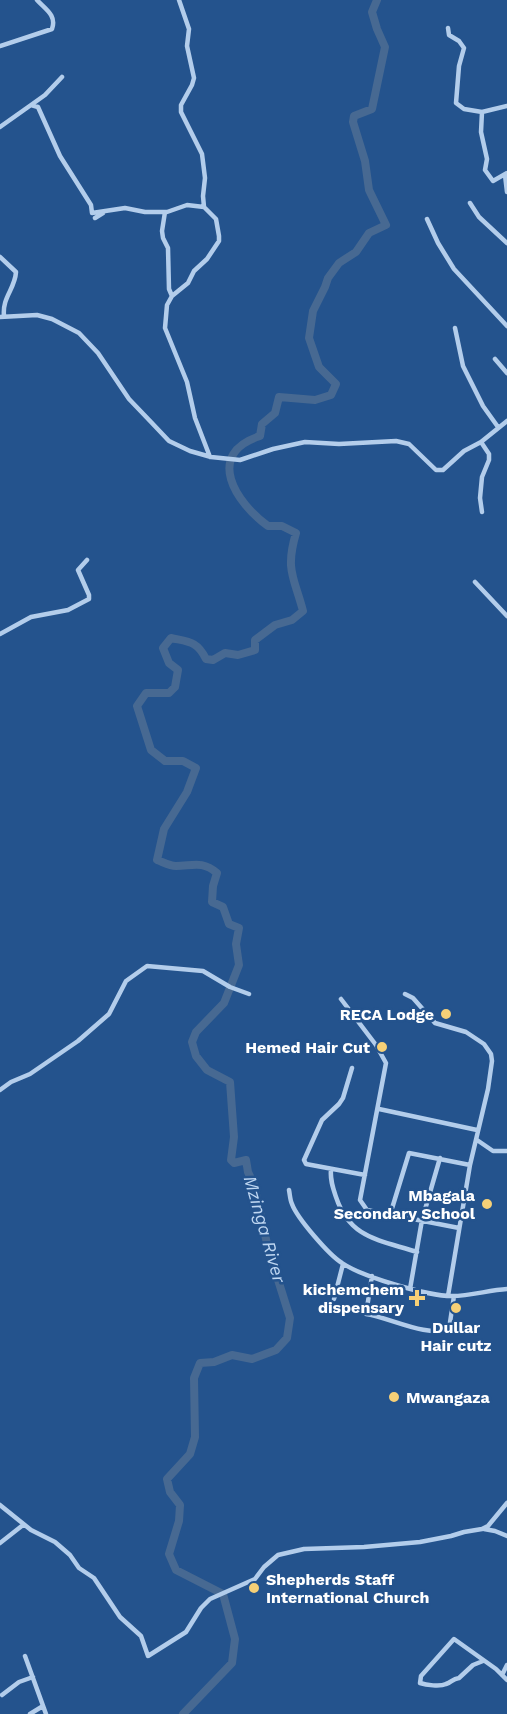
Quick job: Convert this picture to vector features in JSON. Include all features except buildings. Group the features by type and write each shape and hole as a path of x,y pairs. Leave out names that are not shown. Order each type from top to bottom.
{"street":[{"path":"0,46 52,29 53,16 37,0"},
{"path":"179,0 189,28 187,46 194,78 181,105 181,112 202,154 206,178 204,207"},
{"path":"448,28 449,35 459,41 464,48 459,66 456,103 464,109 482,112 507,106"},
{"path":"0,127 45,95 62,77"},
{"path":"31,105 39,109 60,156 91,204 92,213 125,208 145,212 165,212 187,205 204,207 216,219 219,241 207,259 194,271 188,283 172,296 167,305 165,328 187,382 195,418 211,457"},
{"path":"482,112 481,132 487,159 485,171 492,181 506,174 507,192"},
{"path":"470,203 479,217 507,243"},
{"path":"165,212 162,231 169,257 169,289 172,296"},
{"path":"94,218 103,213"},
{"path":"427,219 454,269 507,326"},
{"path":"0,257 16,272 4,302 2,317 37,315 52,319 79,333 98,353 129,399 169,441 211,457 236,460 305,442 339,444 396,441 410,444 436,470 443,470 464,451 481,442 507,421"},
{"path":"455,328 463,366 483,406 498,428"},
{"path":"495,359 507,373"},
{"path":"481,442 489,454 482,477 480,498 482,512"},
{"path":"0,634 31,617 60,613 84,604 90,597 78,570 87,560"},
{"path":"475,582 507,615"},
{"path":"0,1090 11,1082 30,1074 78,1041 109,1014 126,981 147,966 203,971 230,987 249,994"},
{"path":"372,1276 366,1314 425,1329 445,1331 449,1329 459,1228 492,1061 489,1049 484,1044 466,1032 435,1023 413,998 405,994"},
{"path":"341,999 385,1059 387,1066 360,1200 367,1210 459,1228"},
{"path":"352,1068 343,1098 322,1120 304,1160 306,1164 364,1175"},
{"path":"379,1109 477,1130"},
{"path":"477,1140 493,1151 507,1151"},
{"path":"390,1215 406,1155 412,1153 470,1165"},
{"path":"410,1289 422,1220 440,1158"},
{"path":"331,1170 330,1178 339,1208 353,1228 365,1235 417,1252"},
{"path":"289,1190 292,1204 301,1218 331,1254 343,1264 410,1289 451,1296 507,1289"},
{"path":"334,1299 343,1264"},
{"path":"482,1529 492,1522 507,1503"},
{"path":"0,1505 14,1514 23,1525 55,1542 80,1568 94,1578 120,1617 141,1636 148,1656 186,1632 201,1608 210,1599 255,1579 264,1567 278,1555 314,1548 347,1549 420,1542 482,1529 507,1536"},
{"path":"0,1543 23,1525"},
{"path":"483,1661 473,1665 459,1678 452,1679 444,1685 420,1683 420,1676 454,1638 505,1678 507,1665"},
{"path":"25,1656 46,1714"},
{"path":"2,1695 19,1682 33,1677"},
{"path":"30,1714 43,1706"}],"waterway":[{"name":"Mzinga River","path":"183,1714 232,1663 235,1639 223,1594 176,1570 169,1554 179,1521 180,1505 170,1492 167,1479 190,1454 195,1437 194,1378 200,1363 214,1362 232,1355 252,1359 276,1350 287,1338 290,1318 268,1248 246,1160 234,1163 231,1160 234,1137 230,1082 207,1070 196,1056 192,1042 196,1032 224,1003 239,965 236,944 239,928 229,924 223,907 212,902 217,873 207,866 173,866 157,860 164,829 187,792 196,768 183,761 165,761 151,750 137,706 146,693 169,693 175,687 178,670 169,663 163,648 171,638 196,646 206,659 213,660 225,653 238,655 255,650 255,640 275,625 292,620 303,611 291,565 296,533 282,526 268,526 256,516 237,492 231,479 229,466 233,454 243,444 260,436 262,424 275,413 279,397 315,400 331,395 336,384 319,367 309,338 313,311 328,278 339,263 356,252 369,233 386,225 369,190 365,161 353,122 354,116 372,109 385,47 372,12 377,0"}],"place":[{"name":"RECA Lodge","path":"446,1014"},
{"name":"Hemed Hair Cut","path":"382,1047"},
{"name":"Mbagala Secondary School","path":"487,1204"},
{"name":"kichemchem dispensary","path":"417,1298"},
{"name":"Dullar Hair cutz","path":"456,1308"},
{"name":"Mwangaza","path":"394,1397"},
{"name":"Shepherds Staff International Church","path":"254,1588"}]}
